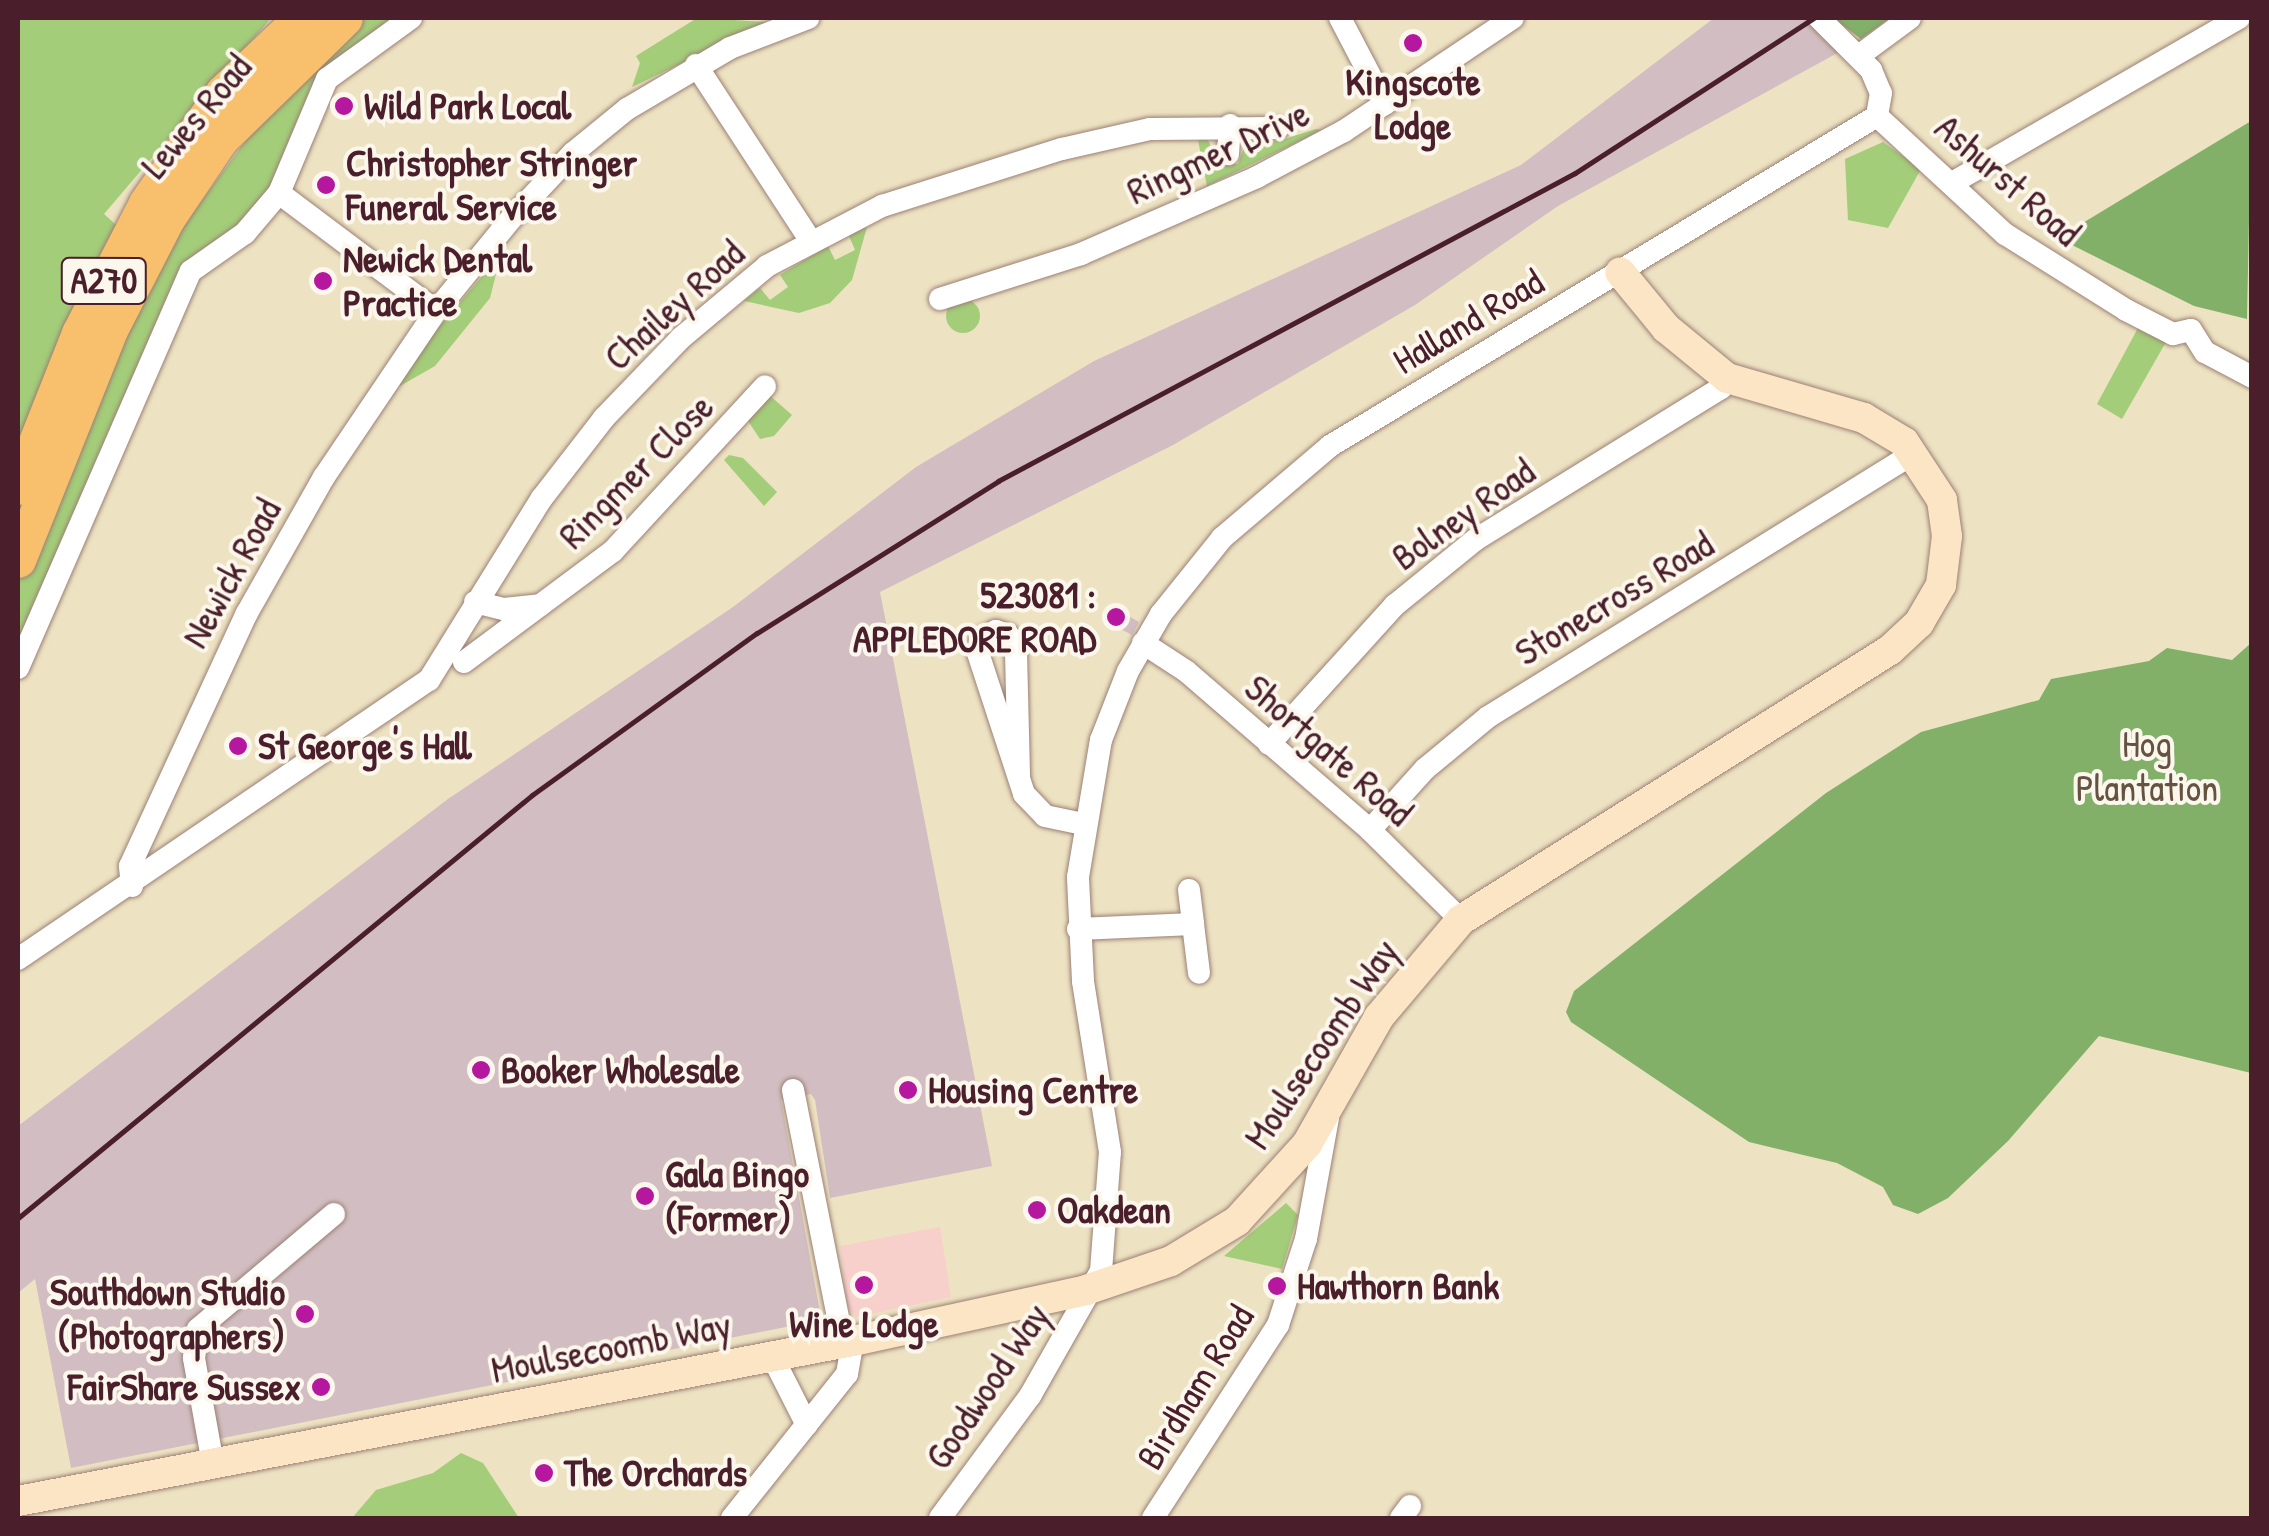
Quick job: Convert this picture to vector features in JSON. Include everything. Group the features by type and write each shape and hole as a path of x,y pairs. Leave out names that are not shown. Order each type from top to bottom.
{"main road":[{"name":"Lewes Road","path":"18,487 79,333 146,203 223,92 301,18"},
{"name":"Lewes Road","path":"18,560 111,328 167,218 221,140 345,18"}],"street":[{"path":"18,668 186,280 203,260 246,234 279,193 327,79 410,18"},
{"name":"Newick Road","path":"132,886 130,866 247,613 324,477 436,311 573,152 696,66 808,18"},
{"path":"1340,18 1385,104"},
{"name":"Ashurst Road","path":"1819,18 1860,55 1880,88 1878,116 2047,265 2173,334 2191,330 2205,352 2252,377"},
{"path":"1860,55 1910,18"},
{"path":"1952,183 2238,18"},
{"name":"Ringmer Drive","path":"940,299 1081,254 1302,155 1385,104 1506,20"},
{"path":"696,66 810,240"},
{"name":"Halland Road","path":"1078,928 1084,824 1101,740 1143,643 1222,538 1295,472 1878,116"},
{"path":"1228,154 1230,125"},
{"name":"Chailey Road","path":"18,960 132,886 437,672 475,602 542,498 638,381 731,293 810,240 882,206 1062,149 1150,129 1230,125 1278,128"},
{"path":"279,193 436,311"},
{"name":"Moulsecoomb Way","path":"18,1501 50,1506 213,1464 848,1342 1086,1290 1170,1261 1237,1221 1328,1114 1389,1002 1460,920 1908,635 1937,595 1948,536 1942,500 1914,453 1871,421 1727,378 1666,328 1620,272"},
{"name":"Bolney Road","path":"1269,744 1395,606 1475,540 1649,434 1727,378"},
{"name":"Ringmer Close","path":"464,662 552,600 658,508 765,386"},
{"name":"Stonecross Road","path":"1370,830 1424,769 1488,717 1914,453"},
{"name":"Ringmer Close","path":"475,602 516,609 552,600"},
{"path":"1019,775 1016,650 1012,638 996,631 981,639 978,652 1019,775 1038,811 1084,824"},
{"name":"Shortgate Road","path":"1143,643 1370,830 1460,920"},
{"path":"1189,890 1199,973"},
{"path":"1078,928 1193,924"},
{"name":"Goodwood Way","path":"940,1518 1030,1396 1086,1290 1101,1272 1110,1152 1078,928"},
{"path":"732,1518 851,1368 793,1090"},
{"name":"Birdham Road","path":"1152,1518 1278,1325 1306,1239 1328,1114"},
{"path":"213,1464 194,1358 198,1329 334,1214"},
{"path":"772,1356 806,1426"}],"shaded area":[{"path":"1714,18 1826,18 1843,50 1558,206 1415,305 1173,445 880,592 992,1166 830,1198 815,1100 811,1094 781,1100 820,1312 816,1321 71,1468 35,1279 18,1293 18,1126 448,799 733,607 916,467 1094,361 1521,165"},
{"name":"523081 : APPLEDORE ROAD","path":"1110,605 1139,622 1132,635 1102,619"},
{"path":"940,1227 951,1297 856,1317 847,1307 840,1246"}],"green space":[{"path":"18,18 271,18 104,214 145,251 170,244 282,91 335,39 362,18 399,18 315,85 281,173 252,219 201,253 18,654"},
{"path":"697,18 767,22 632,87 640,63 636,56"},
{"path":"1833,18 1890,18 1861,39"},
{"path":"2251,121 2247,319 2194,306 2058,238"},
{"path":"1322,130 1207,186 1198,140 1208,140 1218,164 1238,164 1247,139 1278,141"},
{"path":"1883,142 1921,169 1888,228 1848,220 1845,159"},
{"path":"867,227 852,280 830,303 799,313 744,301 760,288 770,300 788,287 780,275 828,246 835,260 855,250 849,236"},
{"path":"501,254 490,298 435,366 400,386 394,380"},
{"path":"963,299 975,304 980,316 975,328 963,333 951,328 946,316 951,304"},
{"path":"2138,328 2166,342 2122,419 2097,404"},
{"path":"768,394 792,415 774,436 760,439 748,421"},
{"path":"729,455 743,458 777,492 764,506 724,460"},
{"name":"Hog Plantation","path":"2251,643 2251,1073 2099,1036 2008,1141 1948,1198 1918,1214 1893,1205 1883,1187 1837,1163 1749,1142 1571,1022 1566,1012 1574,991 1826,793 1921,732 2039,700 2051,679 2149,661 2167,648 2232,660"},
{"path":"1286,1203 1298,1215 1282,1269 1224,1256"},
{"path":"461,1453 483,1463 519,1518 352,1518 376,1490 433,1473"}],"railway":[{"path":"18,1218 532,795 757,633 998,481 1575,173 1814,18"}],"place":[{"name":"Kingscote Lodge","path":"1413,43"},
{"name":"Wild Park Local","path":"344,106"},
{"name":"Christopher Stringer Funeral Service","path":"326,185"},
{"name":"Newick Dental Practice","path":"323,281"},
{"name":"523081 : APPLEDORE ROAD","path":"1116,617"},
{"name":"St George's Hall","path":"238,746"},
{"name":"Booker Wholesale","path":"481,1070"},
{"name":"Housing Centre","path":"908,1090"},
{"name":"Gala Bingo (Former)","path":"645,1196"},
{"name":"Oakdean","path":"1037,1210"},
{"name":"Wine Lodge","path":"864,1285"},
{"name":"Hawthorn Bank","path":"1277,1286"},
{"name":"Southdown Studio (Photographers)","path":"305,1314"},
{"name":"FairShare Sussex","path":"321,1387"},
{"name":"The Orchards","path":"544,1473"}]}
